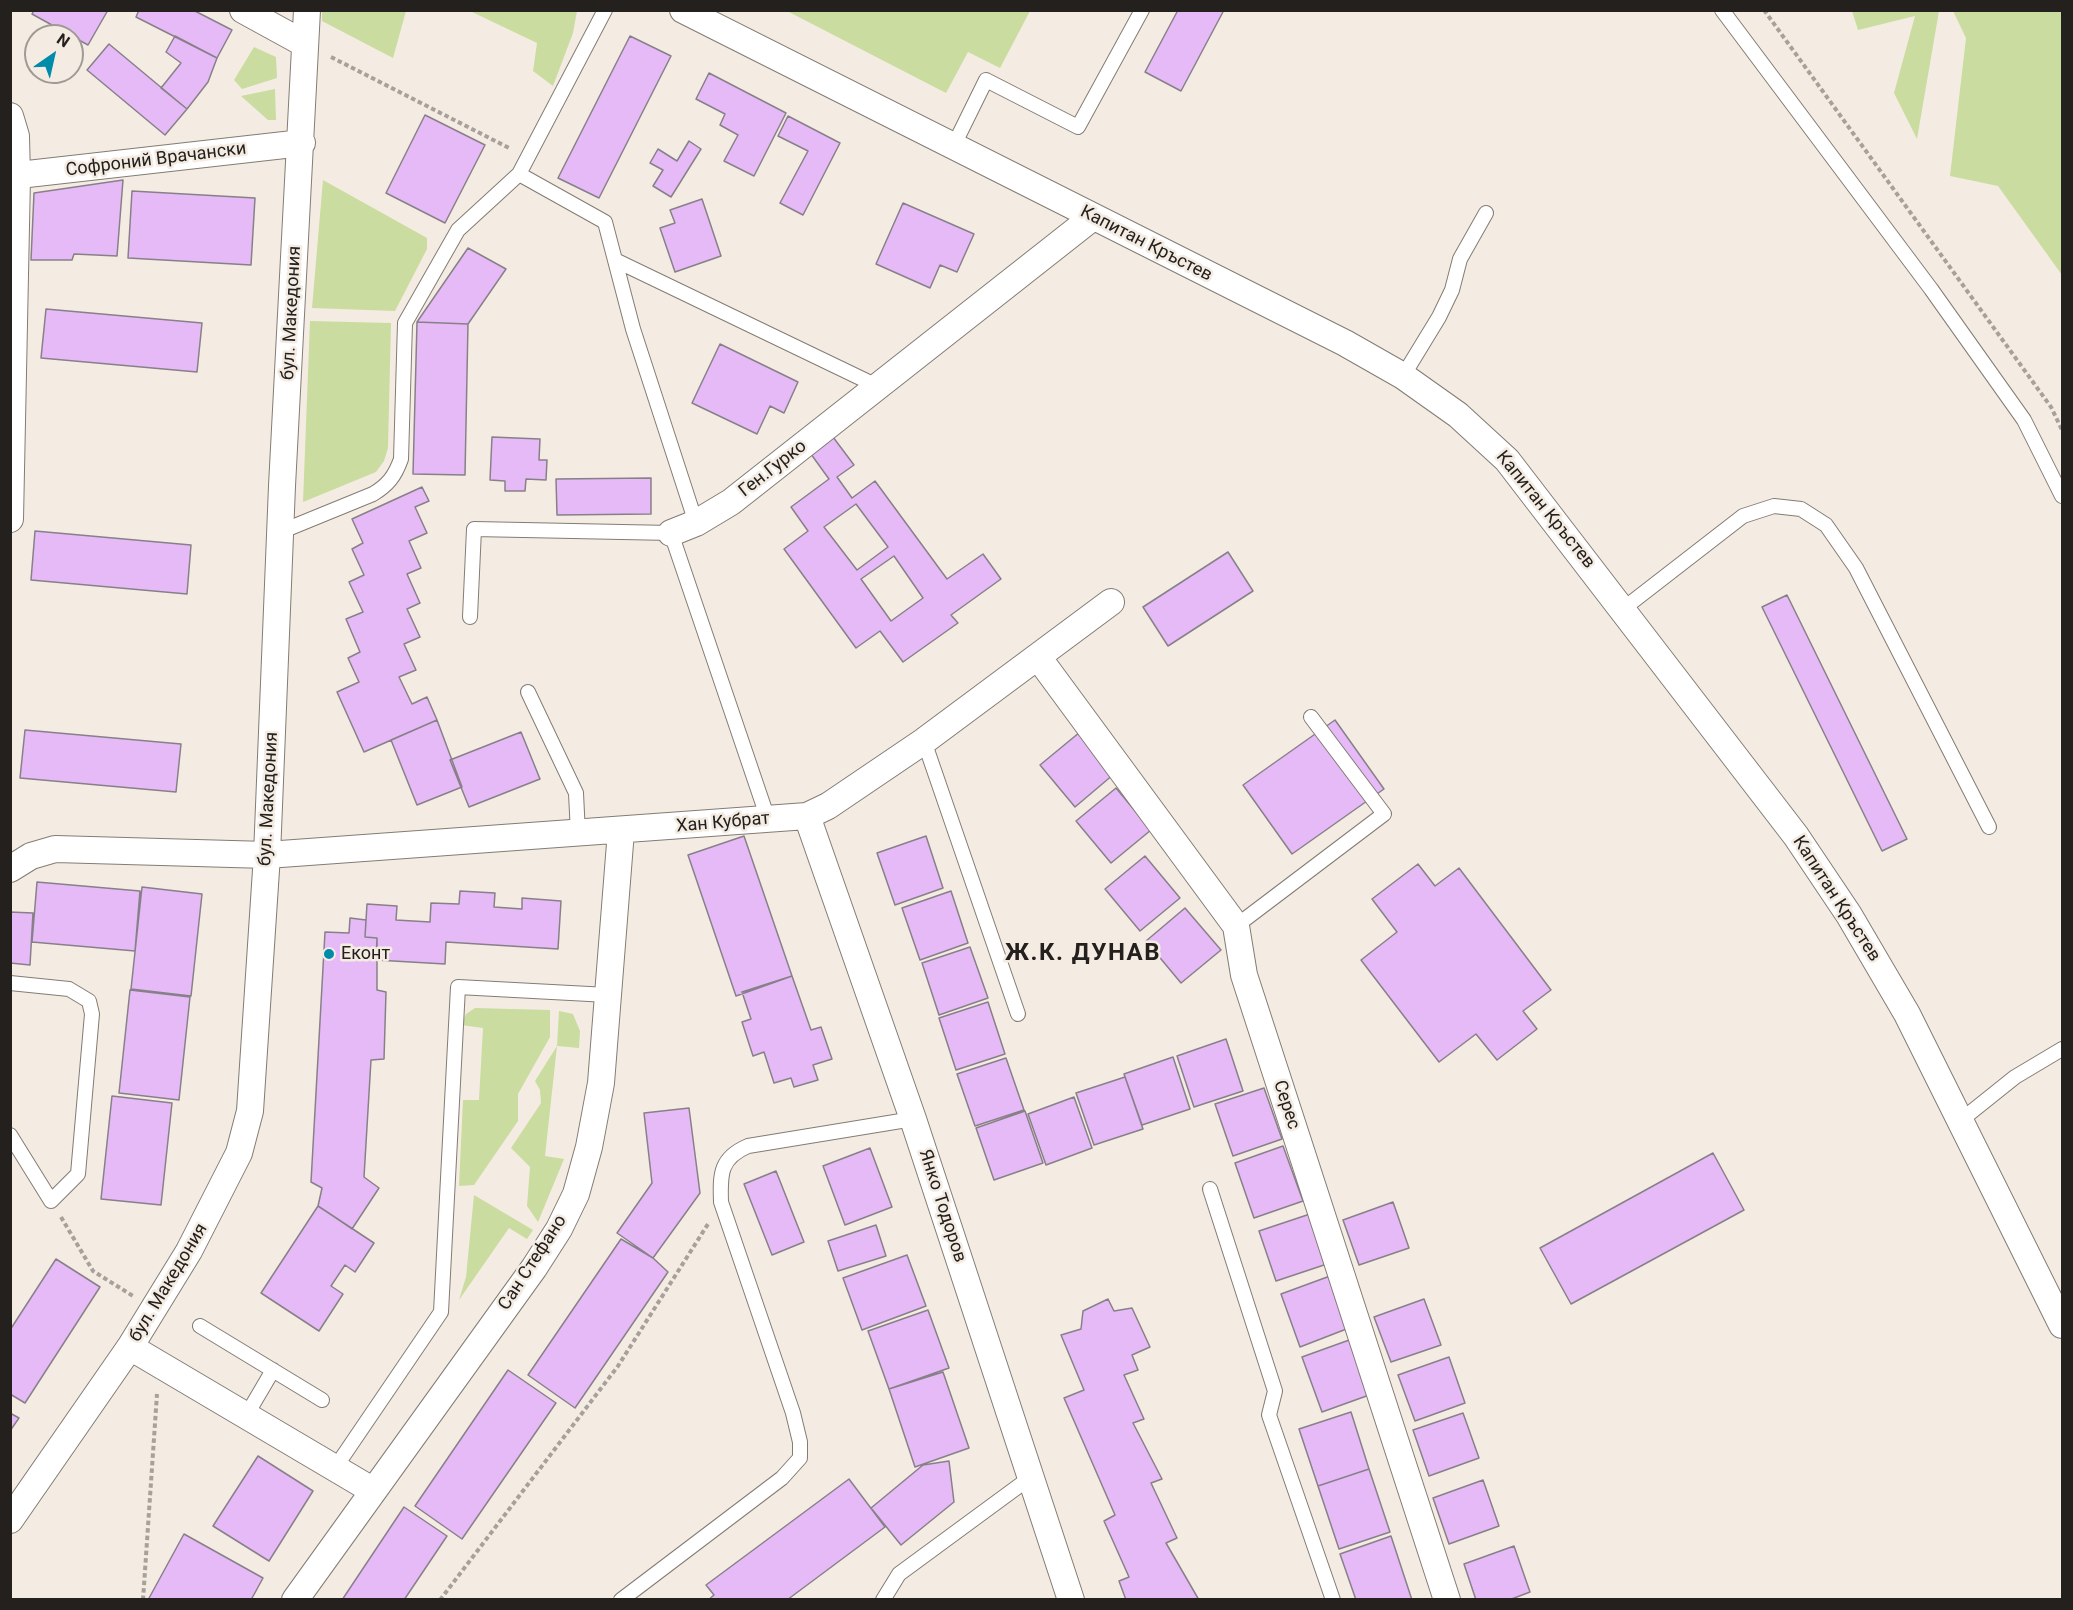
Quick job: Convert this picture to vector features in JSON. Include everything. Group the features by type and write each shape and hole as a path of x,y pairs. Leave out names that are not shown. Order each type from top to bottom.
{"street":[{"path":"243,10 305,44"},
{"name":"бул. Македония","path":"10,1520 130,1347 153,1310 220,1194 239,1153 250,1111 267,855 280,532 302,143 307,10"},
{"name":"Капитан Кръстев","path":"683,10 1345,343 1403,376 1458,415 1507,460 1796,836 1849,915 1907,1014 2062,1325"},
{"path":"10,116 15,136 10,519"},
{"name":"Софроний Врачански","path":"14,177 302,143"},
{"name":"Ген.Гурко","path":"671,533 696,523 731,502 1093,217"},
{"name":"Хан Кубрат","path":"10,869 31,856 56,849 267,855 807,816 828,806 924,741 1111,602"},
{"name":"Серес","path":"1038,657 1236,926 1244,975 1447,1599"},
{"name":"Янко Тодоров","path":"807,816 914,1119 1071,1599"},
{"name":"Сан Стефано","path":"296,1599 372,1490 534,1268 576,1194 589,1147 601,1083 621,831"},
{"path":"130,1347 372,1490"}],"lane":[{"path":"280,532 374,494 386,486 396,473 401,459 405,324 458,230 519,174 605,10"},
{"path":"953,147 986,80 1078,127 1142,10"},
{"path":"1722,10 1924,280 2024,420 2062,496"},
{"path":"519,174 605,222 633,329 696,523"},
{"path":"1403,376 1439,317 1452,290 1460,259 1486,213"},
{"path":"617,261 877,386"},
{"path":"1623,609 1743,516 1774,506 1801,509 1826,525 1856,568 1989,827"},
{"name":"Ген.Гурко","path":"470,617 474,529 671,533"},
{"path":"671,533 768,819"},
{"path":"528,692 576,793 578,834"},
{"path":"1236,926 1384,814 1311,717"},
{"path":"924,741 1018,1014"},
{"path":"10,983 69,989 89,1001 92,1014 78,1174 51,1201 10,1135"},
{"path":"335,1468 441,1312 458,987 608,994"},
{"path":"1960,1122 2014,1077 2062,1049"},
{"path":"621,1599 782,1478 800,1458 800,1442 793,1413 721,1202 720,1180 725,1162 741,1149 914,1119"},
{"path":"1210,1189 1275,1390 1269,1415 1333,1599"},
{"path":"200,1326 322,1400"},
{"path":"246,1416 273,1370"},
{"path":"884,1599 898,1574 1031,1477"}],"path":[{"path":"1764,10 2051,407 2062,430"},
{"path":"305,44 528,157"},
{"path":"51,1201 93,1271 153,1310"},
{"path":"440,1599 618,1366 721,1202"},
{"path":"143,1599 159,1364"}],"green space":[{"path":"322,11 406,11 393,58 322,21"},
{"path":"470,11 577,11 573,33 553,86 533,71 537,43"},
{"path":"787,11 1030,11 1000,68 968,52 946,93"},
{"path":"1852,11 1939,11 1917,139 1894,93 1915,16 1858,30"},
{"path":"1953,11 2062,11 2062,275 1998,186 1950,176 1966,38"},
{"path":"254,47 276,57 277,78 242,89 234,80"},
{"path":"275,89 276,120 268,120 241,96"},
{"path":"323,180 427,238 427,249 395,311 312,308"},
{"path":"310,321 391,323 388,448 384,461 376,472 303,502"},
{"path":"475,1008 550,1010 550,1037 518,1094 518,1121 474,1185 459,1186 463,1100 479,1100 483,1028 461,1025 466,1014"},
{"path":"559,1011 573,1014 580,1031 579,1048 557,1046"},
{"path":"557,1046 545,1156 564,1159 538,1222 527,1206 530,1167 511,1148 541,1103 540,1090 535,1081"},
{"path":"474,1195 533,1230 527,1239 509,1228 459,1300 466,1277"}],"building":[{"path":"34,10 108,10 88,45 84,43 84,24 50,24 32,14"},
{"path":"139,10 193,10 232,30 217,58 136,17"},
{"path":"1178,10 1224,10 1181,91 1145,72"},
{"path":"175,36 217,58 208,82 187,109 161,88 181,63 166,52"},
{"path":"630,36 671,56 599,198 558,178"},
{"path":"109,44 187,109 165,135 87,70"},
{"path":"709,73 786,113 754,176 724,161 738,135 720,125 725,114 696,99"},
{"path":"425,115 485,145 445,223 386,193"},
{"path":"788,116 840,143 803,215 780,203 808,151 778,136"},
{"path":"689,141 701,149 671,197 653,186 663,170 650,163 658,149 677,161"},
{"path":"123,180 117,256 74,254 72,260 31,260 34,193"},
{"path":"132,191 255,198 251,265 128,258"},
{"path":"702,199 721,256 675,272 660,228 675,223 670,210"},
{"path":"903,203 974,234 957,272 940,265 930,288 876,264"},
{"path":"468,248 506,269 468,324 417,322"},
{"path":"46,309 202,323 197,372 41,358"},
{"path":"417,322 468,324 465,475 413,474"},
{"path":"720,344 798,382 784,413 770,406 757,434 692,403"},
{"path":"830,433 854,465 837,477 852,498 875,481 947,579 983,554 1001,579 951,615 958,623 903,662 880,631 856,648 784,549 808,531 791,507 829,479 808,450","holes":["856,504 888,547 857,570 824,527","894,556 923,598 891,621 861,579"]},
{"path":"492,437 540,439 539,460 547,460 546,480 526,479 525,491 505,491 505,481 490,480"},
{"path":"651,478 651,514 557,515 556,479"},
{"path":"422,487 429,501 415,507 427,533 409,541 421,568 407,574 420,603 407,609 420,637 404,644 416,670 399,677 412,704 427,697 437,720 364,752 337,692 359,682 348,658 360,652 346,619 363,612 349,582 364,575 352,549 363,543 352,519"},
{"path":"35,531 191,545 187,594 31,580"},
{"path":"1228,552 1253,591 1168,646 1143,607"},
{"path":"1787,595 1907,839 1882,851 1762,607"},
{"path":"437,720 462,787 417,805 391,740"},
{"path":"1335,720 1384,789 1292,854 1243,785"},
{"path":"25,730 181,744 176,792 20,778"},
{"path":"521,732 540,779 469,807 450,760"},
{"path":"1080,732 1114,774 1075,807 1040,765"},
{"path":"1116,788 1151,830 1111,863 1076,821"},
{"path":"744,836 792,976 736,996 688,855"},
{"path":"926,836 943,888 895,905 877,853"},
{"path":"1145,856 1180,898 1140,931 1105,889"},
{"path":"1418,864 1435,886 1459,868 1551,990 1523,1011 1537,1029 1497,1060 1476,1034 1439,1062 1361,960 1397,932 1372,899"},
{"path":"37,882 140,891 135,951 32,942"},
{"path":"142,887 202,894 191,996 131,989"},
{"path":"460,891 495,893 494,907 522,909 522,898 561,901 558,949 446,942 445,964 376,960 377,938 365,937 367,904 397,906 396,920 430,922 431,903 459,904"},
{"path":"951,891 968,943 920,960 902,908"},
{"path":"1185,908 1221,950 1181,983 1146,941"},
{"path":"10,912 33,913 30,965 10,963"},
{"path":"350,918 366,920 365,937 377,938 377,990 386,992 384,1059 371,1060 364,1177 379,1188 352,1229 318,1206 322,1188 311,1182 325,932 349,933"},
{"path":"970,947 988,998 939,1015 922,963"},
{"path":"792,976 811,1030 821,1027 832,1059 813,1065 818,1080 794,1087 791,1078 774,1083 764,1052 753,1056 742,1022 751,1019 742,992"},
{"path":"130,990 190,997 179,1100 119,1093"},
{"path":"988,1002 1005,1054 956,1070 939,1018"},
{"path":"1226,1039 1243,1091 1194,1107 1177,1056"},
{"path":"1173,1057 1190,1109 1142,1125 1124,1074"},
{"path":"1006,1058 1024,1110 975,1126 957,1074"},
{"path":"1125,1077 1143,1129 1094,1145 1076,1093"},
{"path":"1264,1088 1282,1139 1233,1156 1215,1104"},
{"path":"112,1096 172,1103 161,1205 101,1199"},
{"path":"1074,1097 1092,1148 1046,1165 1028,1114"},
{"path":"689,1108 700,1193 653,1258 617,1233 652,1183 644,1113"},
{"path":"1025,1111 1043,1163 994,1180 976,1128"},
{"path":"1283,1146 1303,1201 1254,1218 1235,1163"},
{"path":"870,1148 892,1207 845,1225 823,1166"},
{"path":"1713,1153 1744,1210 1571,1304 1540,1248"},
{"path":"776,1171 804,1242 772,1255 744,1184"},
{"path":"1393,1202 1409,1248 1359,1265 1343,1220"},
{"path":"318,1206 374,1243 355,1272 345,1265 331,1286 343,1294 319,1331 261,1293"},
{"path":"1310,1214 1327,1264 1276,1281 1259,1231"},
{"path":"876,1225 886,1256 838,1271 828,1241"},
{"path":"621,1239 653,1258 668,1272 575,1408 528,1375"},
{"path":"907,1255 926,1306 862,1330 843,1278"},
{"path":"56,1259 100,1287 25,1403 10,1394 10,1330"},
{"path":"1330,1276 1349,1328 1300,1347 1281,1294"},
{"path":"1108,1299 1114,1311 1132,1308 1150,1347 1132,1355 1138,1370 1124,1375 1144,1419 1133,1423 1162,1479 1151,1483 1177,1538 1166,1543 1199,1600 1126,1600 1119,1581 1129,1577 1104,1521 1115,1515 1064,1398 1084,1390 1061,1335 1081,1329 1083,1311"},
{"path":"1424,1299 1441,1345 1391,1362 1374,1317"},
{"path":"928,1310 949,1368 889,1389 868,1331"},
{"path":"1352,1339 1372,1394 1322,1412 1302,1357"},
{"path":"1449,1357 1465,1403 1415,1421 1398,1375"},
{"path":"508,1370 556,1403 462,1539 415,1506"},
{"path":"943,1372 969,1448 915,1467 889,1389"},
{"path":"1351,1412 1369,1469 1318,1486 1299,1429"},
{"path":"10,1413 19,1418 10,1431"},
{"path":"1463,1413 1479,1458 1429,1476 1413,1430"},
{"path":"258,1456 313,1491 269,1561 213,1526"},
{"path":"949,1461 954,1502 901,1545 871,1508 923,1465"},
{"path":"1369,1469 1390,1532 1339,1549 1318,1486"},
{"path":"849,1479 885,1527 787,1600 708,1600 714,1595 706,1585"},
{"path":"1483,1480 1499,1526 1449,1544 1433,1498"},
{"path":"404,1507 447,1536 404,1600 342,1600"},
{"path":"184,1534 263,1578 251,1600 148,1600"},
{"path":"1391,1536 1412,1600 1356,1600 1340,1554"},
{"path":"1514,1546 1530,1592 1509,1600 1476,1600 1464,1564"}],"place":[{"name":"Еконт","path":"329,954"}],"district":[{"name":"Ж.К. ДУНАВ","path":"1083,954"}]}
